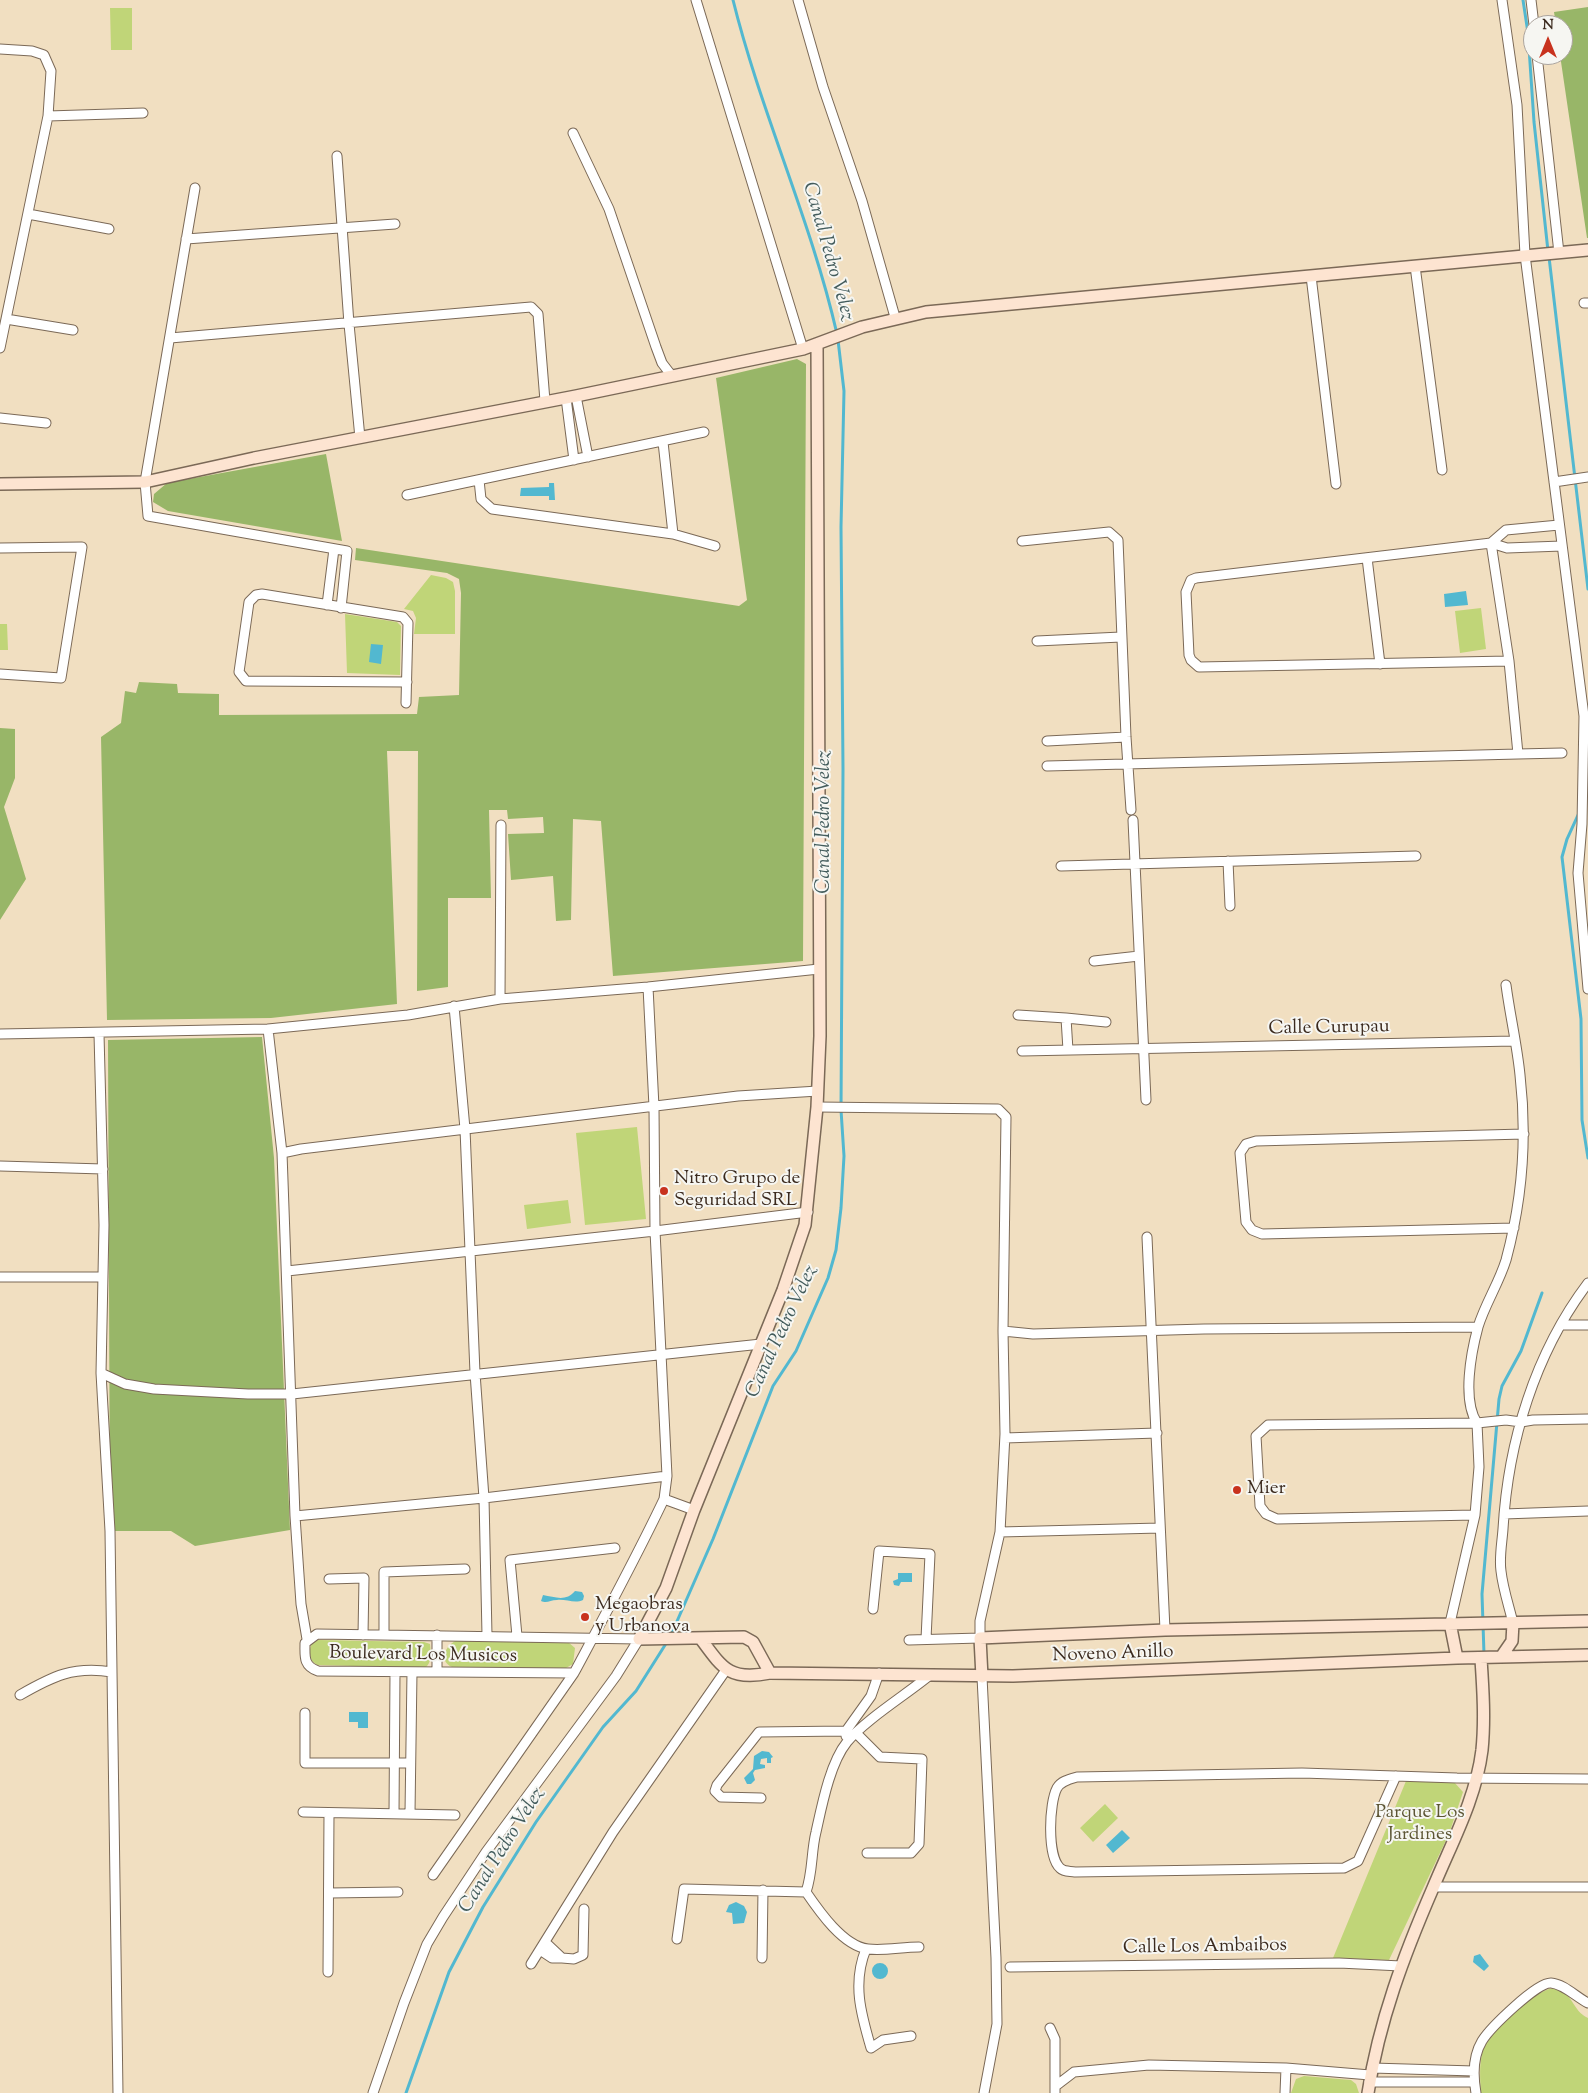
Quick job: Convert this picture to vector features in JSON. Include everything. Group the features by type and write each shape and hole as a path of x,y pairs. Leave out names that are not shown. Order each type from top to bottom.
{"street":[{"path":"696,0 803,349"},
{"path":"798,0 823,87 862,201 895,317"},
{"path":"1502,0 1518,105 1525,255 1584,716 1582,824 1578,873 1588,989"},
{"path":"1531,0 1533,15"},
{"path":"0,50 32,51 44,56 49,62 51,71 48,116 0,348"},
{"path":"1538,65 1555,253"},
{"path":"48,116 143,112"},
{"path":"573,132 609,209 656,347 662,362 672,376"},
{"path":"337,156 349,324 360,438"},
{"path":"195,188 145,482 148,516 347,551 341,608"},
{"path":"28,214 109,229"},
{"path":"186,239 395,224"},
{"path":"0,484 145,482 803,349 830,338 895,317 926,312 1588,250"},
{"path":"1415,266 1442,470"},
{"path":"1311,276 1336,484"},
{"path":"170,338 531,307 538,314 545,401"},
{"path":"6,320 73,330"},
{"path":"373,2093 404,2003 427,1944 486,1852 616,1676 666,1588 694,1510 782,1290 808,1212 823,1107 818,1091 817,344"},
{"path":"571,397 588,457"},
{"path":"571,397 574,460"},
{"path":"0,418 46,423"},
{"path":"407,495 704,432"},
{"path":"663,442 673,534"},
{"path":"1554,482 1584,478"},
{"path":"479,480 481,499 492,509 673,534 715,546"},
{"path":"1491,543 1506,530 1559,525"},
{"path":"1022,541 1109,532 1115,535 1118,540 1121,638 1146,1100"},
{"path":"1491,543 1509,661 1518,754"},
{"path":"1509,661 1199,666 1191,660 1190,655 1186,592 1190,577 1491,543 1507,548 1562,546"},
{"path":"0,548 82,547 61,678 0,674"},
{"path":"327,605 334,549"},
{"path":"1367,558 1380,664"},
{"path":"406,702 407,682 406,619 403,617 262,594 252,598 249,602 239,672 246,681 407,682"},
{"path":"1037,641 1121,638"},
{"path":"1047,741 1126,737"},
{"path":"1047,766 1562,753"},
{"path":"500,999 501,825"},
{"path":"1061,866 1416,856"},
{"path":"1228,861 1230,906"},
{"path":"1094,961 1139,956"},
{"path":"0,1034 99,1034 268,1029 408,1015 500,999 648,987 819,968"},
{"path":"1457,1658 1450,1623 1475,1515 1479,1467 1478,1423 1472,1415 1468,1396 1478,1326 1503,1268 1514,1228 1524,1134 1520,1078 1506,985"},
{"path":"434,1875 574,1673 644,1541 664,1499 667,1476 655,1231 654,1107 648,987"},
{"path":"454,1006 465,1129 475,1373 484,1498 487,1635"},
{"path":"1018,1014 1106,1022"},
{"path":"1066,1018 1068,1050"},
{"path":"268,1029 282,1154 295,1516 301,1604 307,1639"},
{"path":"99,1034 103,1170 101,1373 110,1531 118,2093"},
{"name":"Calle Curupau","path":"1022,1051 1514,1041"},
{"path":"282,1154 301,1149 750,1094 818,1091"},
{"path":"823,1107 998,1109 1006,1117 1003,1330 1005,1438 1000,1532 980,1621 996,1958 997,2024 984,2093"},
{"path":"1514,1228 1262,1234 1252,1230 1246,1222 1240,1153 1246,1144 1256,1141 1524,1134"},
{"path":"0,1166 103,1170"},
{"path":"287,1271 655,1231 808,1212"},
{"path":"1147,1237 1165,1630"},
{"path":"0,1277 103,1277"},
{"path":"1501,1657 1512,1641 1513,1623 1500,1570 1510,1468 1521,1422 1540,1366 1568,1310 1588,1284"},
{"path":"1562,1325 1588,1325"},
{"path":"1003,1330 1032,1334 1150,1330 1478,1326"},
{"path":"101,1373 125,1384 154,1389 248,1394 292,1394 761,1344"},
{"path":"1475,1515 1277,1519 1266,1514 1260,1506 1256,1436 1268,1425 1478,1423 1506,1420 1521,1422 1588,1419"},
{"path":"1005,1438 1157,1433"},
{"path":"295,1516 484,1498 667,1476"},
{"path":"664,1499 694,1510"},
{"path":"1504,1514 1588,1511"},
{"path":"1000,1532 1160,1528"},
{"path":"517,1636 510,1560 615,1548"},
{"path":"874,1609 879,1551 930,1554 926,1639"},
{"path":"384,1634 384,1572 465,1569"},
{"path":"329,1579 364,1578 363,1634"},
{"name":"Noveno Anillo","path":"980,1638 1165,1630 1588,1621"},
{"name":"Boulevard Los Musicos","path":"574,1673 395,1672 312,1669 304,1660 305,1643 307,1639 317,1634 487,1635 638,1639"},
{"path":"437,1635 437,1672"},
{"path":"638,1639 656,1637 700,1639 735,1636 749,1639 754,1642 770,1673"},
{"path":"909,1640 980,1638"},
{"path":"531,1964 613,1832 726,1670 700,1639"},
{"path":"1501,1657 1588,1655"},
{"name":"Noveno Anillo","path":"726,1670 752,1677 770,1673 879,1673 982,1677 1501,1657"},
{"path":"1370,2079 1377,2038 1401,1966 1433,1887 1462,1823 1476,1778 1482,1750 1484,1696 1481,1659"},
{"path":"20,1695 38,1685 76,1670 112,1672"},
{"path":"394,1814 395,1672"},
{"path":"410,1814 412,1672"},
{"path":"806,1892 811,1880 814,1839 836,1761 871,1696 879,1673"},
{"path":"761,1798 721,1797 715,1791 716,1786 758,1732 851,1732 930,1675"},
{"path":"305,1713 305,1763 410,1764"},
{"path":"851,1732 880,1757 922,1759 918,1844 916,1850 911,1853 867,1853"},
{"path":"1396,1776 1358,1861 1344,1868 1074,1872 1059,1868 1055,1859 1051,1812 1057,1788 1066,1781 1077,1777 1302,1773 1588,1779"},
{"path":"303,1812 455,1815"},
{"path":"328,1972 329,1814"},
{"path":"1433,1887 1588,1887"},
{"path":"677,1939 684,1889 806,1892"},
{"path":"762,1958 763,1890"},
{"path":"330,1893 398,1892"},
{"path":"806,1892 824,1917 844,1937 866,1949 919,1947"},
{"path":"540,1950 552,1958 579,1959 583,1954 584,1909"},
{"path":"545,1942 562,1958"},
{"path":"866,1949 860,1964 858,1996 860,2016 871,2048 883,2040 911,2036"},
{"name":"Calle Los Ambaibos","path":"1010,1967 1330,1963 1401,1966"},
{"path":"1476,2093 1474,2071 1482,2042 1497,2023 1540,1985 1550,1983 1560,1985 1588,2003"},
{"path":"1050,2028 1055,2039 1056,2089"},
{"path":"1056,2089 1074,2072 1149,2066 1286,2068 1370,2079 1474,2082"},
{"path":"1285,2093 1286,2068"},
{"path":"1370,2079 1474,2071"}],"green space":[{"path":"1588,7 1588,238 1561,65 1573,65 1573,15 1554,15 1554,12"},
{"path":"110,8 132,8 132,50 111,50"},
{"path":"797,359 806,364 803,961 613,976 601,821 573,819 571,920 556,921 553,876 511,880 508,834 544,833 543,817 508,819 507,810 489,810 491,898 448,898 448,987 417,991 418,751 387,751 397,1004 271,1018 107,1020 101,737 121,723 125,691 136,693 139,682 177,684 178,693 219,694 219,715 417,714 419,697 459,695 461,593 459,579 447,573 355,560 356,548 739,606 747,600 716,378"},
{"path":"326,454 342,541 168,511 153,502 154,494 167,483"},
{"path":"431,575 446,578 453,582 455,591 455,634 414,634 416,618 413,611 404,609"},
{"path":"1481,608 1486,649 1460,653 1455,611"},
{"path":"345,614 397,622 401,626 400,675 347,673"},
{"path":"0,624 7,624 8,650 0,650"},
{"path":"0,728 15,729 15,778 4,807 26,879 0,920"},
{"path":"262,1037 274,1158 290,1530 195,1546 171,1531 110,1531 108,1040"},
{"path":"637,1127 646,1219 585,1225 576,1133"},
{"path":"568,1200 571,1223 527,1229 524,1205"},
{"path":"318,1640 424,1642 430,1644 431,1658 425,1668 317,1665 312,1661 310,1651 312,1644"},
{"path":"455,1641 568,1642 575,1648 573,1664 566,1668 455,1668 447,1663 444,1656 448,1648"},
{"name":"Parque Los Jardines","path":"1406,1781 1454,1782 1463,1792 1449,1834 1389,1960 1333,1958"},
{"path":"1105,1804 1118,1818 1093,1842 1080,1828"},
{"path":"1553,1988 1565,1993 1579,2011 1588,2018 1588,2093 1481,2093 1481,2060 1487,2042 1503,2023 1524,2004 1535,1996"},
{"path":"1304,2076 1351,2080 1356,2084 1359,2093 1291,2093 1296,2079"}],"water":[{"path":"549,483 554,483 555,500 549,500 549,496 520,496 521,488 549,487"},
{"path":"1466,591 1468,605 1445,607 1444,594"},
{"path":"371,644 383,645 381,664 369,662"},
{"path":"898,1573 912,1573 912,1582 901,1582 899,1586 894,1585 893,1581 898,1579"},
{"path":"575,1591 582,1592 583,1600 577,1602 560,1600 541,1601 543,1595 564,1598"},
{"path":"349,1712 368,1712 368,1728 358,1728 358,1722 349,1722"},
{"path":"762,1751 769,1752 773,1757 771,1758 771,1763 767,1763 767,1758 761,1759 760,1764 765,1765 765,1768 755,1770 753,1773 755,1780 751,1784 747,1784 744,1778 753,1769 754,1756"},
{"path":"1122,1830 1130,1838 1113,1853 1106,1845"},
{"path":"736,1902 744,1906 747,1912 744,1923 733,1924 732,1913 726,1912 729,1905"},
{"path":"1480,1954 1489,1966 1484,1971 1473,1962 1474,1956"},
{"path":"880,1963 886,1965 888,1971 886,1977 880,1979 874,1977 872,1971 874,1965"}],"waterway":[{"name":"Canal Pedro Velez","path":"733,0 757,84 814,250 837,334"},
{"path":"1523,0 1528,33 1534,122 1548,251"},
{"path":"1549,257 1588,589"},
{"name":"Canal Pedro Velez","path":"671,1635 713,1539 773,1386 796,1351 828,1278 836,1250 844,1156 841,1110 843,769 841,527 844,391 838,340"},
{"path":"1578,815 1567,839 1562,857 1581,1019 1582,1120 1588,1158"},
{"path":"1484,1654 1482,1594 1499,1399 1502,1386 1521,1351 1542,1293"},
{"name":"Canal Pedro Velez","path":"406,2093 449,1972 483,1907 536,1822 603,1727 636,1691 667,1642"}],"place":[{"name":"Nitro Grupo de Seguridad SRL","path":"664,1191"},
{"name":"Mier","path":"1237,1490"},
{"name":"Megaobras y Urbanova","path":"585,1617"}]}
